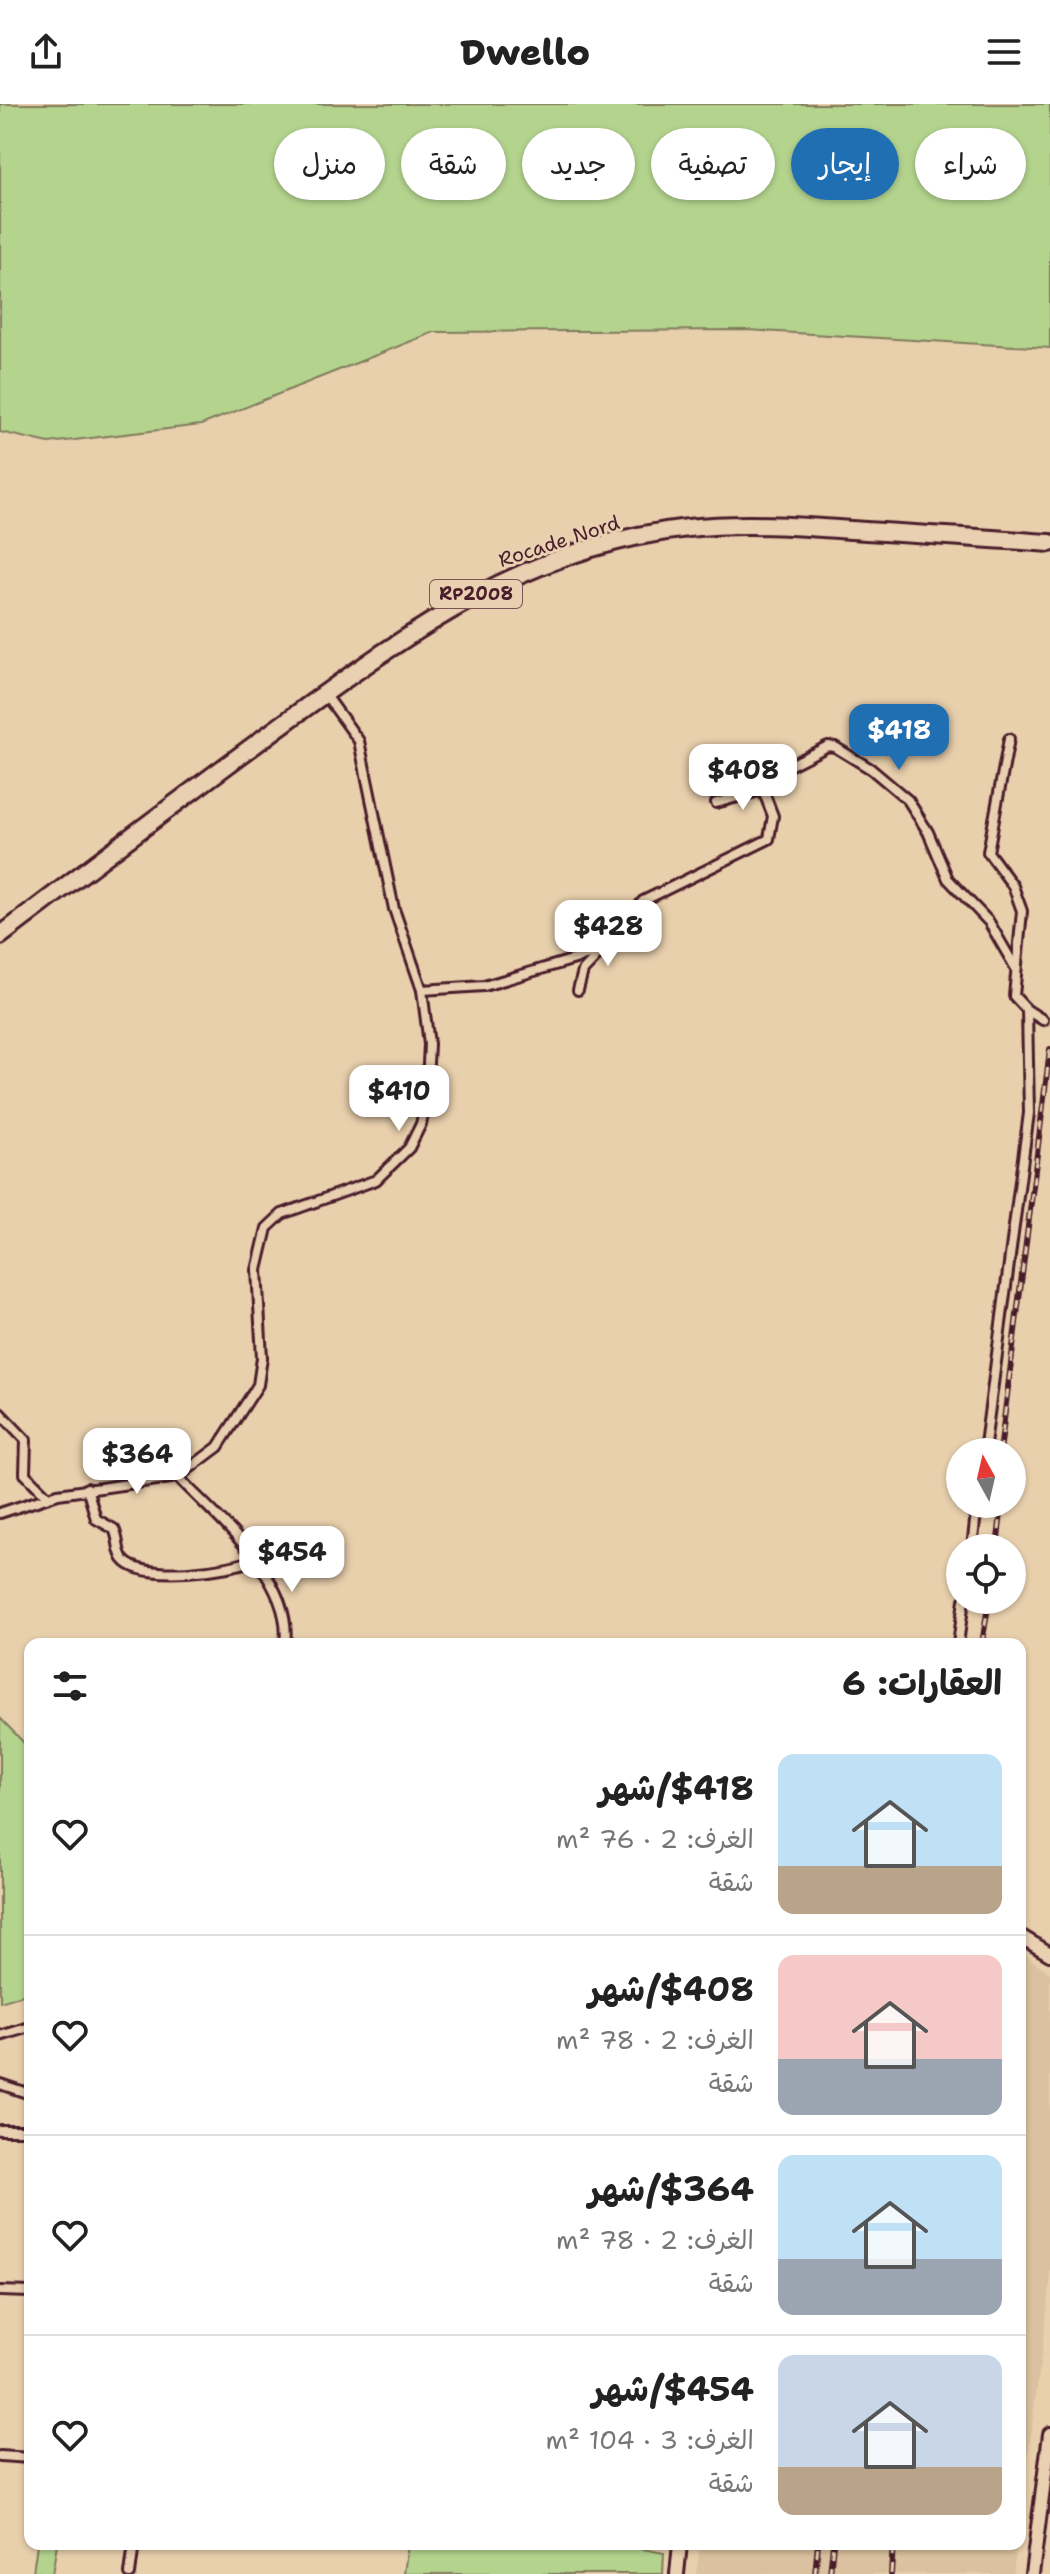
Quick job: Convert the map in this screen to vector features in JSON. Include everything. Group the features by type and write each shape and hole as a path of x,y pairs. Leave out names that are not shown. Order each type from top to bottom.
{"highway":[{"name":"Rocade Nord","path":"0,936 398,642 488,587 550,561 631,538 689,528 776,525 1050,543"}],"street":[{"path":"0,1513 14,1511 47,1496 178,1477 218,1447 258,1385 262,1358 257,1270 267,1228 273,1219 376,1180 409,1148 415,1136 426,1102 429,1068 422,990 394,909 359,741 325,694"},
{"path":"1009,739 988,852 1019,897 1022,911 1014,996 1027,1010 1043,1020"},
{"path":"578,990 583,971 643,901 769,839 773,816 763,790 767,777 828,746 835,747 871,769 908,800 928,832 948,879 989,922 1015,967"},
{"path":"716,803 763,790"},
{"path":"422,990 484,986 552,969 605,946"},
{"path":"986,1438 1029,1113 1027,1010"},
{"path":"0,1413 26,1440 25,1474 47,1496"},
{"path":"178,1477 256,1559 274,1589 286,1629 285,1638"},
{"path":"87,1488 96,1519 117,1533 121,1556 129,1564 180,1574 239,1566 256,1559"},
{"path":"959,1638 962,1614"},
{"path":"1026,1940 1050,1954"},
{"path":"0,2036 24,2029"},
{"path":"0,2084 24,2092"},
{"path":"0,2130 24,2130"},
{"path":"0,2291 24,2292"},
{"path":"1036,2573 1050,2434"},
{"path":"0,2456 24,2458"},
{"path":"130,2574 133,2550"},
{"path":"677,2574 679,2550"}],"shaded area":[{"path":"1026,1955 1050,1973 1050,2287 1026,2472"},
{"path":"699,2550 1016,2550 1013,2574 696,2574"}],"green space":[{"path":"0,104 1050,104 1050,348 746,330 434,332 201,425 49,443 0,432"},
{"path":"0,1718 24,1743 24,1995 0,2002"},
{"path":"36,2550 56,2550 52,2574 33,2572"},
{"path":"407,2550 648,2550 664,2553 663,2574 404,2574"}],"tunnel":[{"path":"1043,1020 1050,1029"}],"railway":[{"path":"1002,1438 1050,1049"},
{"path":"999,1534 1000,1518"},
{"path":"983,1638 987,1614"},
{"path":"815,2574 817,2550"},
{"path":"830,2574 832,2550"},
{"path":"891,2574 893,2550"}]}
